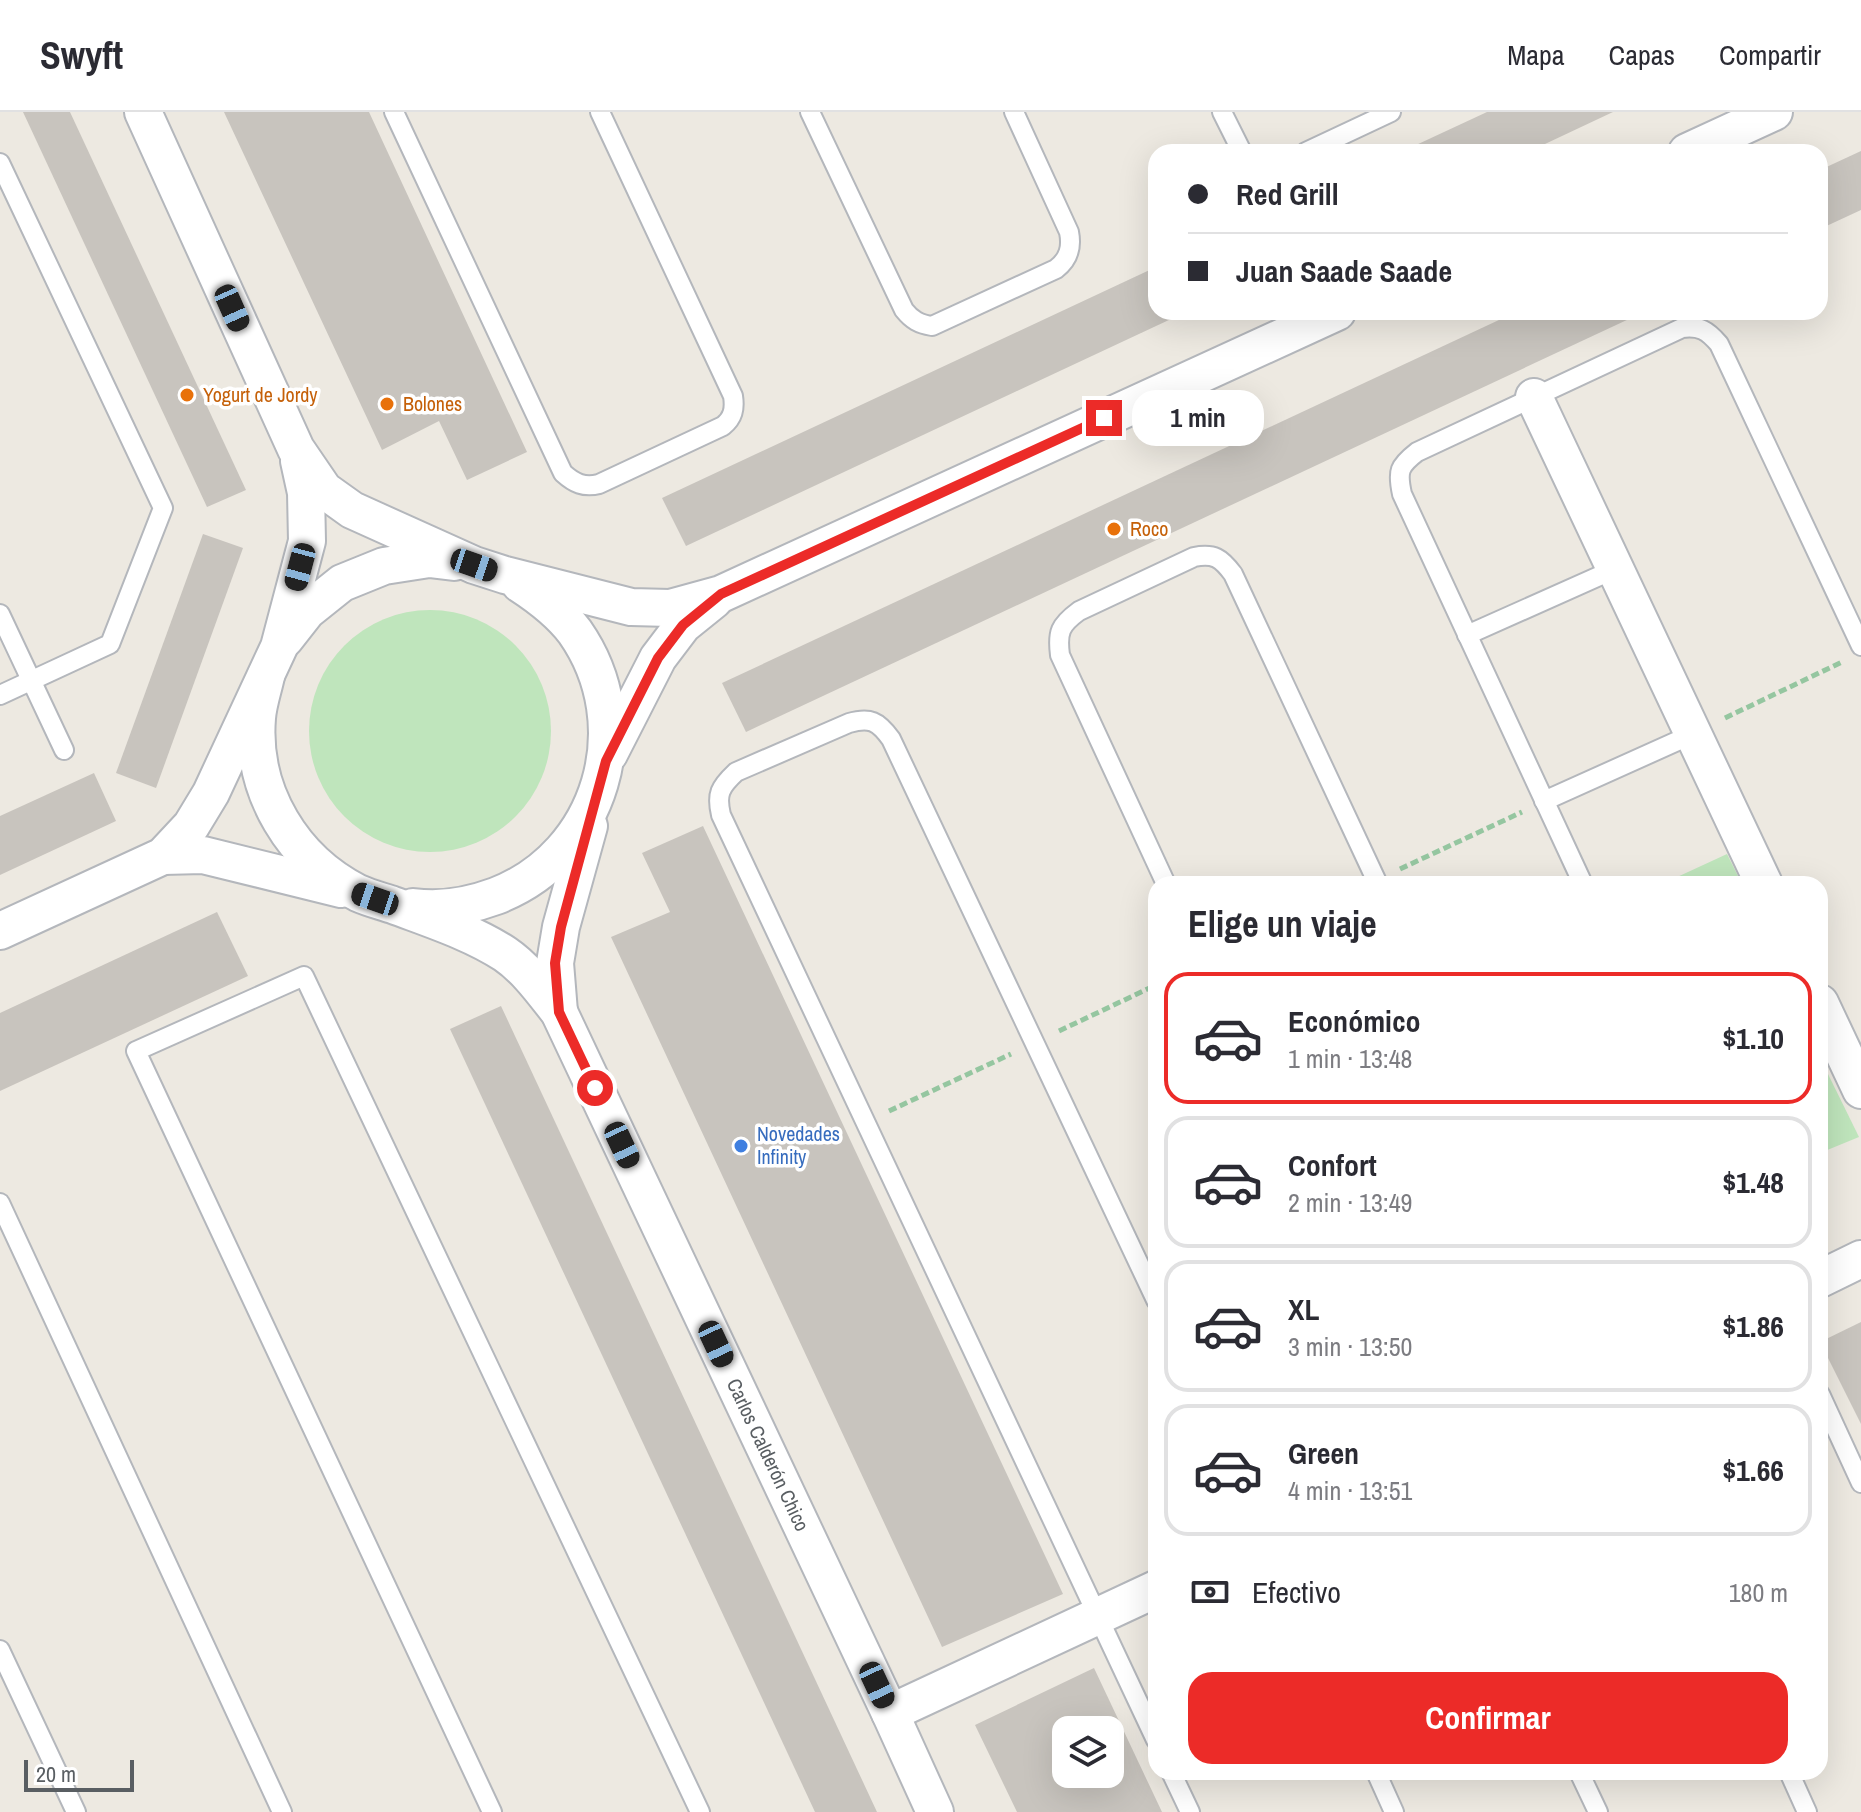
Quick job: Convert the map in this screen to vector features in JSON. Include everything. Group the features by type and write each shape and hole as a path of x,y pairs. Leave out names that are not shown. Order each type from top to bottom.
{"street":[{"path":"143,112 296,449 324,490 352,510 490,570 543,599 574,632 596,672 607,716 602,777 561,927 555,963 559,1012"},
{"path":"1704,144 1774,112"},
{"path":"0,931 163,856 191,826 211,793 272,662 307,611 342,583 384,566 429,559 490,570 631,607 670,608 721,594 1320,320"},
{"path":"1534,397 1760,876"},
{"path":"296,449 306,493 307,541 257,718 258,761 270,803 292,840 322,871 374,899 475,938 506,955 528,974 559,1012"},
{"path":"163,856 203,855 374,899 433,910 476,904 516,888 551,864 579,831 658,658 683,625 721,594"},
{"name":"Carlos Calderón Chico","path":"559,1012 935,1812"},
{"path":"1828,1020 1861,1090"},
{"path":"1828,1275 1861,1259"},
{"path":"890,1713 1148,1593"}],"lane":[{"path":"394,112 563,473 579,484 590,486 723,426 729,422 735,406 600,112"},
{"path":"810,112 904,310 921,325 932,326 1056,269 1069,254 1069,232 1014,112"},
{"path":"1222,112 1238,144"},
{"path":"1323,144 1391,112"},
{"path":"0,163 163,508 110,644 0,695"},
{"path":"1579,876 1402,494 1398,478 1403,463 1417,452 1682,328 1694,327 1709,332 1719,344 1861,646"},
{"path":"1162,876 1060,655 1058,637 1066,621 1079,611 1194,557 1207,555 1223,561 1233,574 1374,876"},
{"path":"1467,635 1615,569"},
{"path":"0,614 64,750"},
{"path":"1148,1283 891,739 882,727 865,719 849,723 736,772 723,783 718,799 721,815 1148,1723"},
{"path":"1544,801 1693,734"},
{"path":"492,1812 136,1051 304,976 700,1812"},
{"path":"0,1203 282,1812"},
{"path":"1828,1411 1861,1483"},
{"path":"0,1650 76,1812"},
{"path":"1175,1780 1190,1812"},
{"path":"1380,1780 1394,1812"},
{"path":"1583,1780 1598,1812"},
{"path":"1793,1780 1807,1812"}],"path":[{"path":"1693,734 1847,660"},
{"path":"1389,876 1544,801"}],"green space":[{"path":"430,610 454,612 476,619 516,645 542,685 549,707 549,755 542,777 516,817 476,843 454,850 430,852 406,850 384,843 344,817 318,777 311,755 309,731 311,707 318,685 344,645 384,619 406,612"},
{"path":"1727,854 1738,876 1679,876"},
{"path":"1828,1074 1859,1137 1828,1150"}],"building":[{"path":"23,112 70,112 246,490 207,507"},
{"path":"224,112 369,112 527,452 467,480 439,421 382,450"},
{"path":"1487,112 1613,112 1545,144 1418,144"},
{"path":"1861,151 1861,210 1828,225 1828,166"},
{"path":"1148,271 1148,320 1169,320 686,546 662,498"},
{"path":"1499,320 1627,320 746,732 722,683"},
{"path":"203,534 243,548 156,788 116,773"},
{"path":"94,773 116,821 0,875 0,816"},
{"path":"703,826 1063,1594 942,1647 611,937 670,912 642,853"},
{"path":"217,912 248,976 0,1091 0,1013"},
{"path":"501,1006 877,1812 815,1812 450,1029"},
{"path":"1861,1322 1861,1424 1828,1358 1828,1338"},
{"path":"1094,1668 1117,1716 1052,1716 1052,1788 1124,1788 1124,1732 1162,1812 1017,1812 975,1725"}],"place":[{"name":"Yogurt de Jordy","path":"187,395"},
{"name":"Bolones","path":"387,404"},
{"name":"Roco","path":"1114,529"},
{"name":"Novedades Infinity","path":"741,1146"}],"route":[{"path":"595,1088 559,1012 555,963 561,927 606,761 658,658 683,625 721,594 1104,418"}]}
